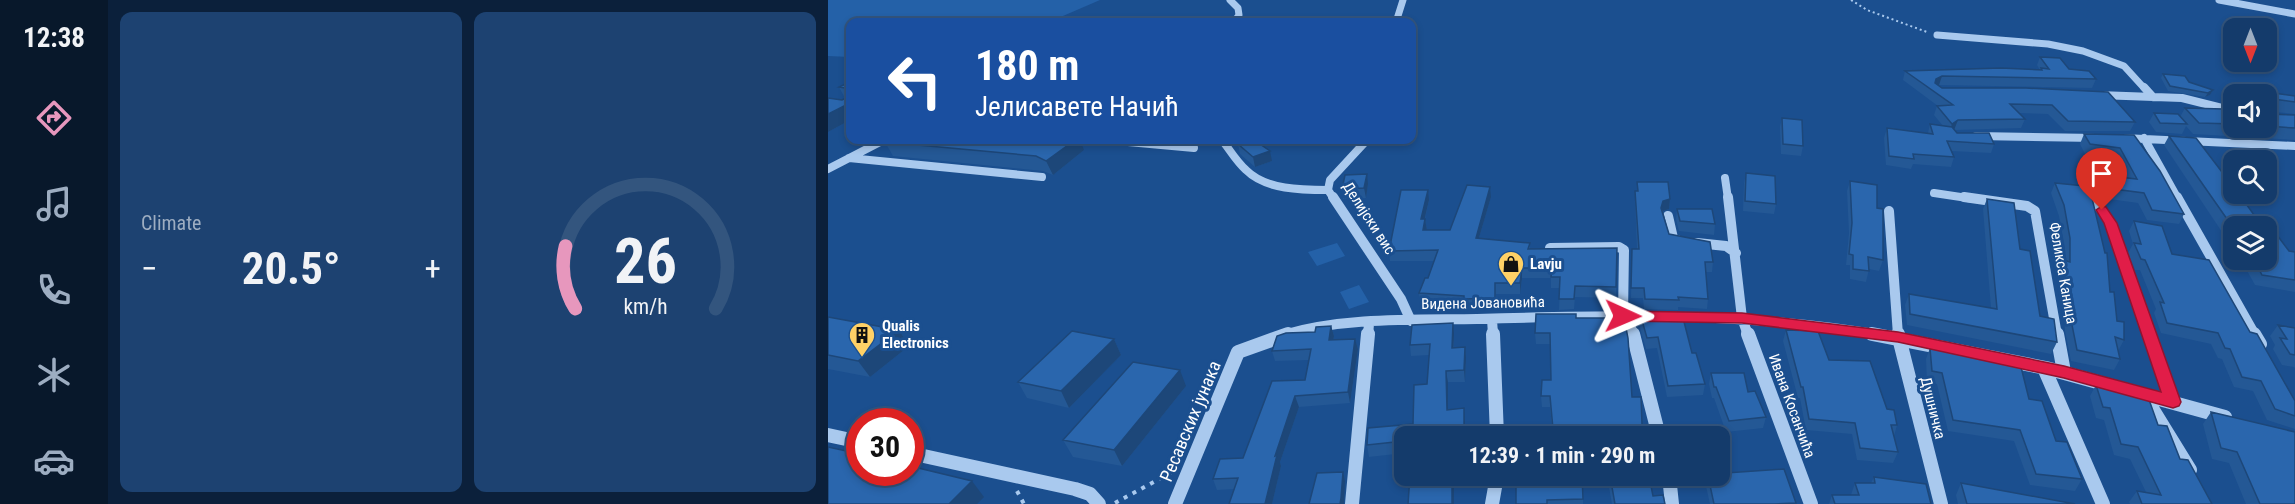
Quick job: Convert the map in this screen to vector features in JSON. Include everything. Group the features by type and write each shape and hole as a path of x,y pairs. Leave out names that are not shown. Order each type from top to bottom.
{"street":[{"path":"1230,0 1238,8 1237,18"},
{"path":"1397,18 1403,0"},
{"path":"2219,0 2295,14"},
{"path":"1936,35 2048,44 2083,51 2124,66 2153,97"},
{"path":"2086,94 2182,98 2223,108"},
{"path":"1966,136 2144,138 2295,146"},
{"path":"2144,138 2266,354"},
{"path":"828,169 876,144"},
{"path":"1175,144 1194,148"},
{"path":"1225,144 1248,173 1264,181 1308,190 1328,190"},
{"name":"Делијски вис","path":"1363,144 1330,180 1328,190 1401,299 1411,321"},
{"path":"849,158 1042,177"},
{"name":"Ивана Косанчића","path":"1725,178 1736,253 1742,318 1811,504"},
{"name":"Феликса Каница","path":"1934,193 2018,205 2035,211 2064,372"},
{"path":"2094,203 2110,223 2173,402"},
{"name":"Душничка","path":"1889,211 1898,337 1941,504"},
{"path":"1668,216 1673,238 1684,243 1726,246 1736,253"},
{"path":"1550,248 1618,247 1624,250 1626,316 1656,426"},
{"name":"Видена Јовановића","path":"1238,352 1273,336 1293,331 1411,321 1626,316 1742,318 1898,337 2064,372 2239,421"},
{"path":"1492,319 1497,426"},
{"path":"1352,504 1369,324"},
{"name":"Ресавских јунака","path":"1175,504 1238,352"},
{"path":"2044,368 2103,504"},
{"path":"2143,393 2198,484"},
{"path":"828,435 846,439"},
{"path":"924,456 1074,489 1090,494 1099,504"},
{"path":"1492,504 1495,486"},
{"path":"1670,486 1672,504"}],"path":[{"path":"1851,0 1867,10 1936,35"},
{"path":"1113,504 1194,460"},
{"path":"1020,497 1024,504"}],"shaded area":[{"path":"828,0 1100,0 1058,18 846,18 846,57 828,56"},
{"path":"1337,243 1345,256 1317,266 1308,252"},
{"path":"1359,285 1369,302 1349,309 1340,292"}],"building":[{"path":"2040,57 2060,58 2069,69 2089,71 2096,79 1942,76 1936,79 1935,83 1942,88 2026,88 2108,92 2135,122 2068,121 2052,105 2010,104 2025,119 1958,120 1952,124 1937,106 1953,105 1905,71 2049,69"},
{"path":"2163,74 2185,76 2189,82 2213,90 2208,93 2170,86"},
{"path":"2277,94 2295,96 2295,102 2277,100"},
{"path":"828,98 842,100 846,98 846,105 828,114"},
{"path":"2185,108 2223,109 2223,124 2199,123"},
{"path":"2154,113 2178,114 2187,124 2160,123"},
{"path":"2277,114 2295,115 2295,128 2277,127"},
{"path":"1782,118 1802,120 1803,146 1783,144"},
{"path":"1930,124 1952,127 1957,133 1989,133 1994,144 1947,141 1954,157 1913,154 1914,159 1889,156 1887,128 1933,134"},
{"path":"2084,134 2134,135 2160,171 2184,214 2152,210 2144,193 2106,188 2100,175 2137,179 2120,148 2090,144"},
{"path":"2169,136 2196,138 2223,172 2223,204 2246,204 2255,216 2225,216"},
{"path":"907,144 1069,144 1046,161 1036,156"},
{"path":"1238,144 1260,144 1270,151 1253,157"},
{"path":"1746,173 1775,176 1776,204 1745,201"},
{"path":"1367,174 1364,188 1342,189 1345,175"},
{"path":"1850,181 1877,185 1877,208 1883,209 1883,260 1868,257 1869,271 1853,269 1853,255 1849,254 1852,223"},
{"path":"1637,182 1668,182 1670,199 1663,201 1661,208 1669,234 1710,242 1713,262 1705,262 1708,299 1678,297 1679,300 1645,299 1644,288 1631,288 1632,249 1639,249 1635,191 1638,191"},
{"path":"2055,183 2085,186 2092,198 2105,253 2107,253 2110,292 2114,292 2117,321 2124,322 2124,340 2115,337 2120,359 2077,350 2071,320 2068,278 2064,277 2064,260 2070,262 2070,238 2064,205"},
{"path":"1467,185 1490,187 1476,238 1530,243 1528,249 1617,248 1616,287 1575,286 1574,299 1559,299 1560,277 1551,277 1552,268 1522,268 1520,283 1495,283 1495,298 1464,299 1464,296 1419,293 1425,278 1428,278 1438,250 1389,251 1401,190 1428,190 1421,219 1425,219 1423,230 1450,230"},
{"path":"1987,199 2014,203 2020,249 2030,251 2040,316 2054,319 2057,342 1910,314 1909,294 1997,309"},
{"path":"1677,209 1712,209 1715,224 1680,221"},
{"path":"2134,221 2162,226 2172,254 2209,260 2250,332 2257,334 2295,401 2295,416 2275,409 2261,381 2242,377 2230,349 2225,348 2218,333 2167,323 2160,302 2164,303 2145,260 2141,259 2134,243 2141,244"},
{"path":"2277,235 2289,251 2295,252 2295,280 2262,275 2259,270 2277,270"},
{"path":"1646,313 1682,314 1692,353 1696,353 1705,384 1668,386 1658,337 1647,338 1641,317 1646,317"},
{"path":"1536,314 1576,314 1576,318 1624,318 1628,338 1632,397 1641,397 1643,426 1553,426 1550,396 1541,396 1542,380 1551,380 1550,333 1535,333"},
{"path":"828,317 899,330 858,361 828,355"},
{"path":"1453,323 1452,348 1465,347 1464,370 1446,371 1447,410 1464,408 1464,426 1394,426 1394,442 1367,445 1368,428 1413,424 1414,385 1427,384 1430,344 1410,345 1412,325"},
{"path":"2278,325 2295,328 2295,355 2290,354 2280,338 2287,339"},
{"path":"1331,326 1329,340 1355,339 1348,392 1295,396 1275,456 1277,455 1265,504 1229,504 1238,478 1213,479 1220,459 1243,458 1272,381 1305,380 1311,349 1272,351 1277,336 1286,333 1315,332 1316,327"},
{"path":"1786,330 1818,331 1829,360 1870,361 1887,409 1894,410 1897,425 1891,425 1898,452 1860,448 1855,423 1809,419 1803,387 1801,387"},
{"path":"1072,331 1114,339 1061,391 1018,382"},
{"path":"1930,348 2021,367 2029,399 2042,401 2056,441 2067,442 2082,479 2036,474 2020,430 1953,420 1942,373 1932,371"},
{"path":"1133,362 1180,370 1114,450 1063,440"},
{"path":"1711,373 1744,373 1748,392 1755,391 1766,417 1729,421 1716,387 1714,387"},
{"path":"2096,385 2147,394 2158,425 2167,426 2180,459 2188,460 2212,504 2142,504 2137,491 2161,495 2138,447 2121,444 2110,408 2103,407"},
{"path":"2211,412 2295,432 2295,504 2260,504 2237,452 2221,448"},
{"path":"828,447 846,451 846,486 924,486 924,469 972,481 949,504 828,504"},
{"path":"1784,469 1796,503 1775,504 1714,504 1710,486 1730,486 1730,473"},
{"path":"1343,472 1340,504 1309,504 1317,473"},
{"path":"1874,477 1926,484 1931,504 1835,504 1832,495 1859,495 1855,483 1875,483"},
{"path":"1961,483 2075,504 1967,504"},
{"path":"1409,486 1452,486 1452,504 1408,504"},
{"path":"1516,486 1582,486 1583,499 1547,500 1547,504 1516,504"},
{"path":"1612,486 1651,486 1653,496 1663,495 1665,504 1615,504"}],"place":[{"name":"Lavju","path":"1511,287"},
{"name":"Qualis Electronics","path":"862,358"}],"route":[{"path":"1623,316 1742,318 1898,337 2064,372 2173,402 2110,223 2102,210"}]}
